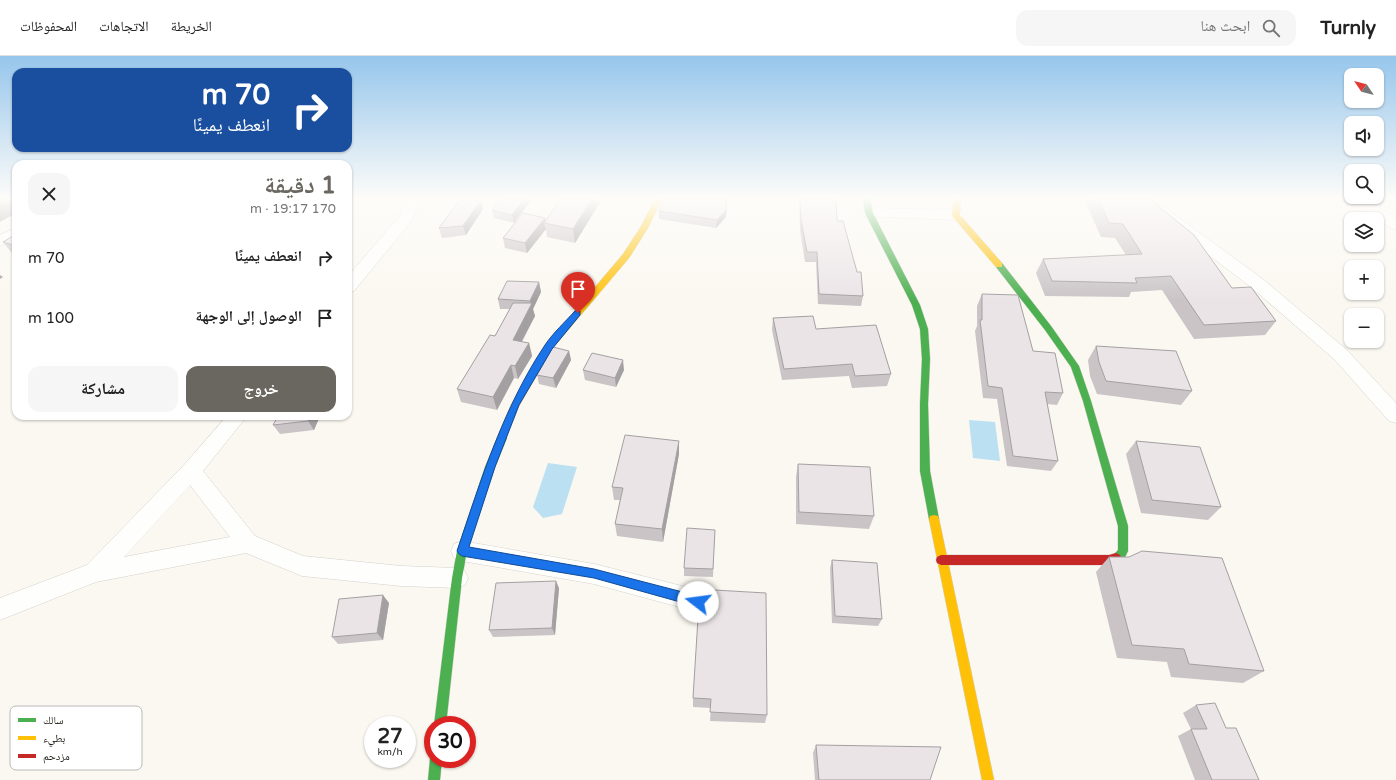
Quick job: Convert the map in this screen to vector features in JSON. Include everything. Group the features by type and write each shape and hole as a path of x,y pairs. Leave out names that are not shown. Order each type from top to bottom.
{"street":[{"path":"352,282 394,233"},
{"path":"441,716 457,578 462,551 490,467 515,405 549,347 626,256 641,233"},
{"path":"880,233 916,305 924,329 926,359 924,404 925,471 941,560 988,780"},
{"path":"941,560 1109,560 1116,559 1123,551 1123,526 1087,401 1075,366 1048,328 971,233"},
{"path":"1189,233 1258,284 1335,350 1396,416"},
{"path":"0,240 12,235"},
{"path":"95,572 191,471 235,420"},
{"path":"191,471 247,543 302,566 401,576 457,578"},
{"path":"0,609 95,572 247,543"},
{"path":"462,551 594,574 698,602"},
{"path":"434,780 435,768"}],"water":[{"path":"969,420 995,422 1000,461 973,458"},
{"path":"548,463 577,467 562,514 543,518 533,507"}],"building":[{"path":"507,233 533,233 525,243 503,238"},
{"path":"803,233 846,233 857,272 861,272 863,296 819,294 817,252 807,252"},
{"path":"1129,233 1191,233 1232,288 1251,287 1276,321 1204,325 1171,276 1135,278 1137,283 1052,281 1043,259 1142,254"},
{"path":"12,236 12,245 3,242"},
{"path":"507,281 539,282 530,301 498,299"},
{"path":"982,294 1018,295 1033,351 1055,353 1063,393 1045,392 1058,461 1013,456 1002,388 988,386 980,320 982,320"},
{"path":"513,303 532,303 513,340 529,343 515,366 511,365 493,397 457,389 490,335 495,336"},
{"path":"813,316 816,329 876,325 891,374 855,376 852,364 784,369 773,318"},
{"path":"1096,346 1176,351 1192,391 1106,381 1099,362"},
{"path":"553,347 569,351 553,378 537,375"},
{"path":"592,353 623,360 615,378 583,370"},
{"path":"276,420 308,420 308,421 273,425"},
{"path":"625,435 679,441 662,529 615,524 623,488 612,487"},
{"path":"1136,441 1200,447 1221,507 1152,500"},
{"path":"798,464 870,467 874,516 799,512"},
{"path":"687,528 715,530 713,569 684,568"},
{"path":"1142,551 1222,558 1264,671 1189,664 1184,649 1132,645 1109,557 1129,557"},
{"path":"832,560 877,563 882,619 835,616"},
{"path":"556,581 552,628 489,630 496,583"},
{"path":"714,590 766,593 767,715 710,712 711,699 693,698 699,602 705,599 714,599"},
{"path":"383,595 377,633 332,637 339,599"},
{"path":"1215,703 1226,728 1236,728 1259,780 1212,780 1191,729 1207,729 1196,705"},
{"path":"816,745 941,747 930,780 819,780"}],"traffic: fast":[{"path":"879,233 916,305 924,329 926,359 924,404 925,471 934,519"},
{"path":"999,265 1048,328 1075,366 1087,401 1123,526 1123,551 1120,556 1116,558"},
{"path":"441,716 457,578 462,551 490,467 502,438"},
{"path":"434,780 435,768"}],"traffic: slow":[{"path":"502,438 515,405 549,347 626,256 641,233"},
{"path":"971,233 999,265"},
{"path":"934,519 988,780"}],"traffic: jam":[{"path":"941,560 1109,560 1116,558"}],"route":[{"path":"578,313 549,347 515,405 490,467 462,551 594,574 698,602"}]}
